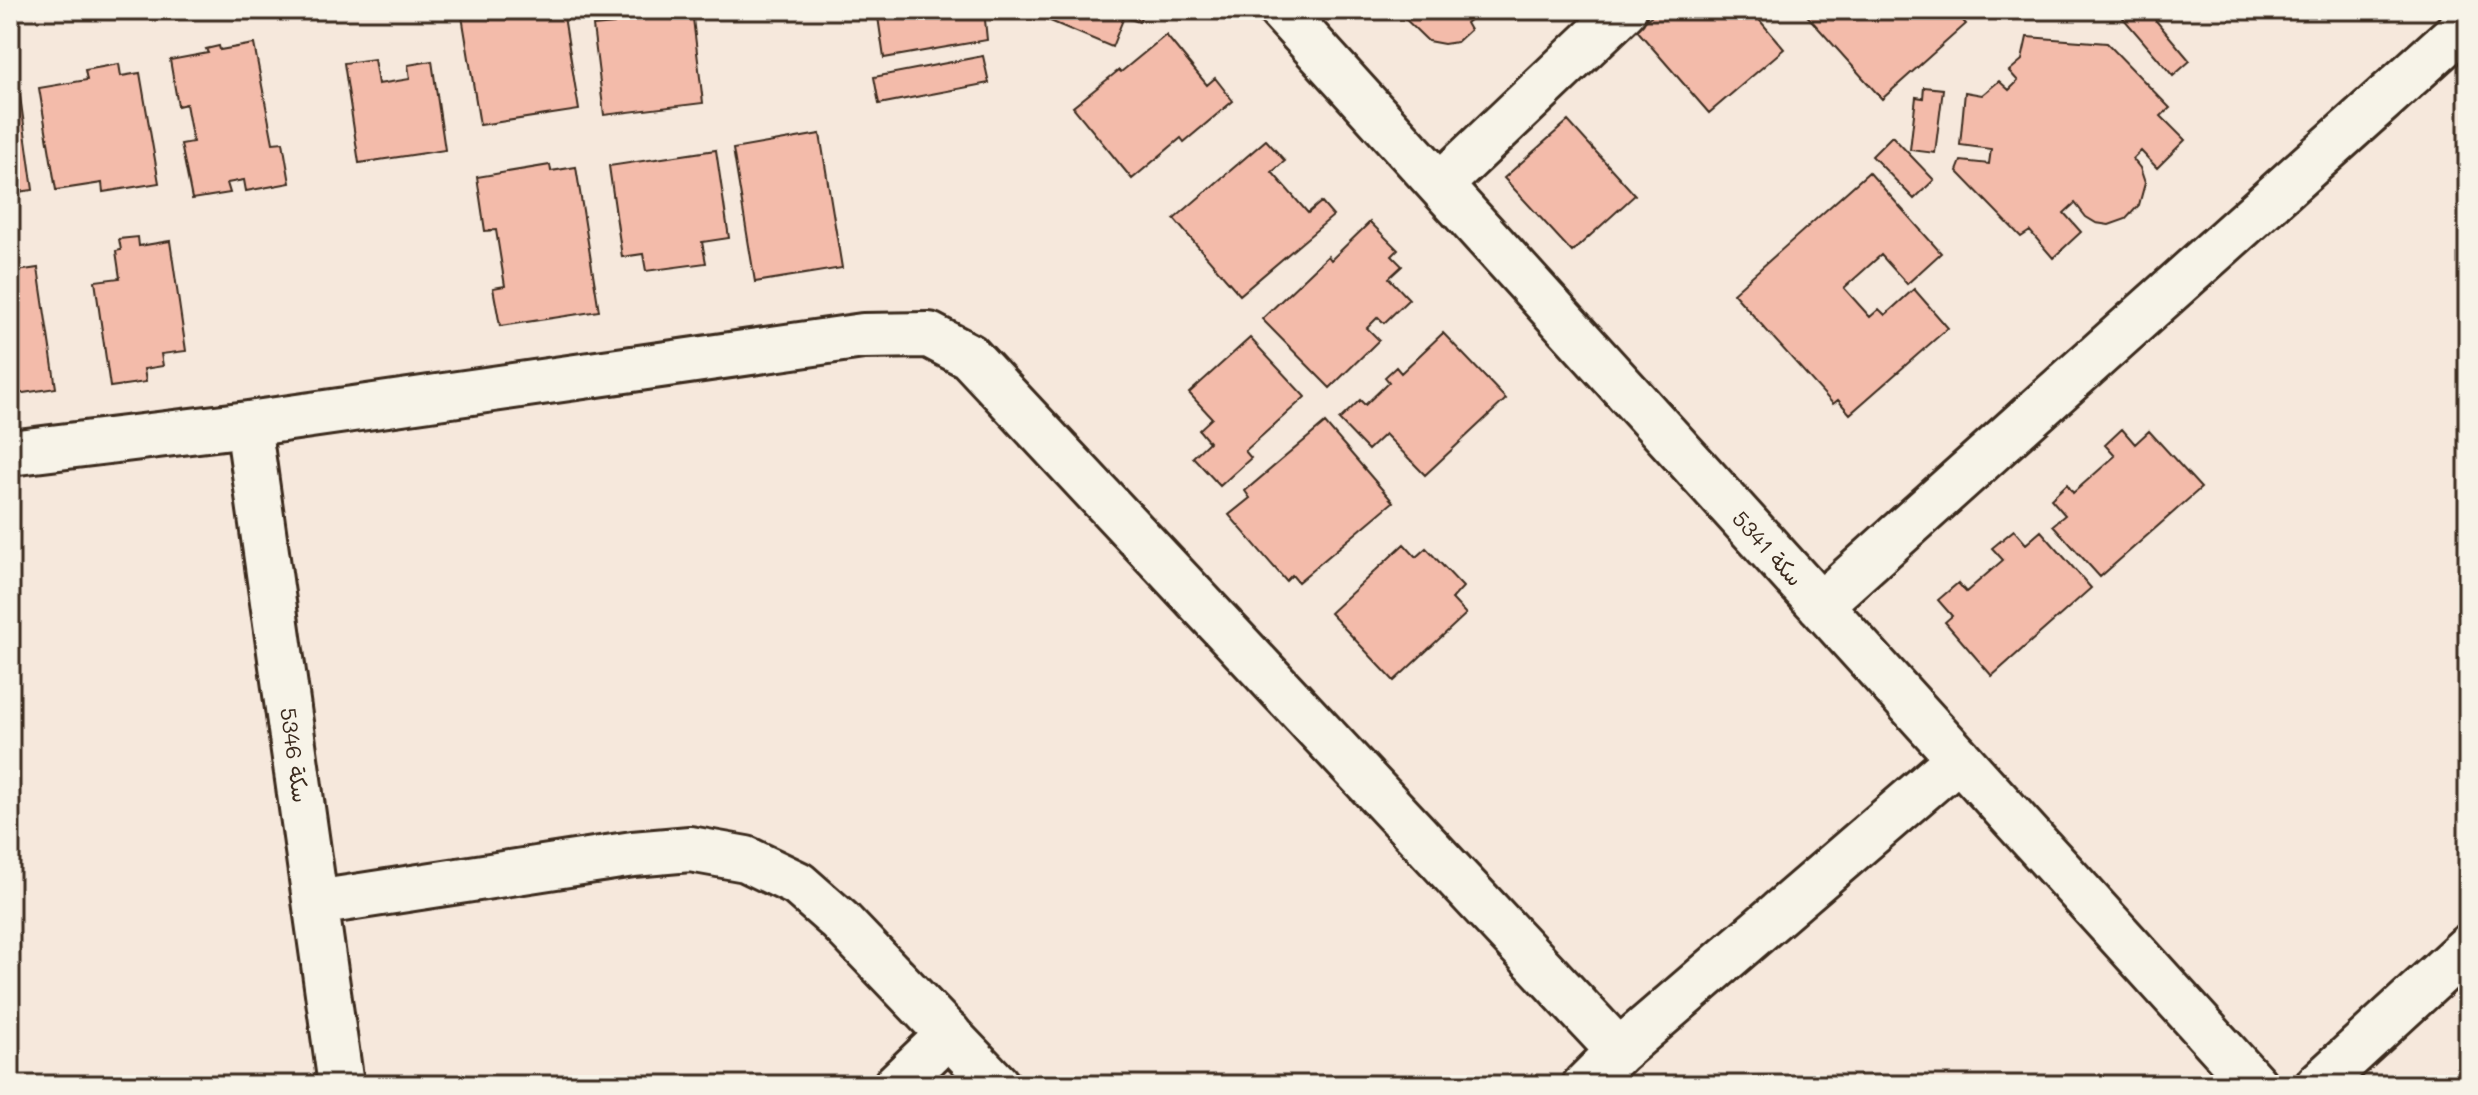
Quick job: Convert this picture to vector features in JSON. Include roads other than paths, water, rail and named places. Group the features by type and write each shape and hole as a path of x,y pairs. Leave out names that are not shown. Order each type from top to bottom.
{"street":[{"name":"سكة 5341","path":"1281,10 2255,1085"},
{"path":"1440,185 1624,10"},
{"path":"1820,605 2468,23"},
{"path":"10,453 248,424 863,336 929,335 969,356 1619,1051"},
{"name":"سكة 5346","path":"248,424 341,1085"},
{"path":"1585,1085 1619,1051 1959,758"},
{"path":"316,903 633,854 690,849 746,859 798,884 840,921 997,1085"},
{"path":"2318,1085 2468,947"},
{"path":"896,1085 949,1034"}]}
